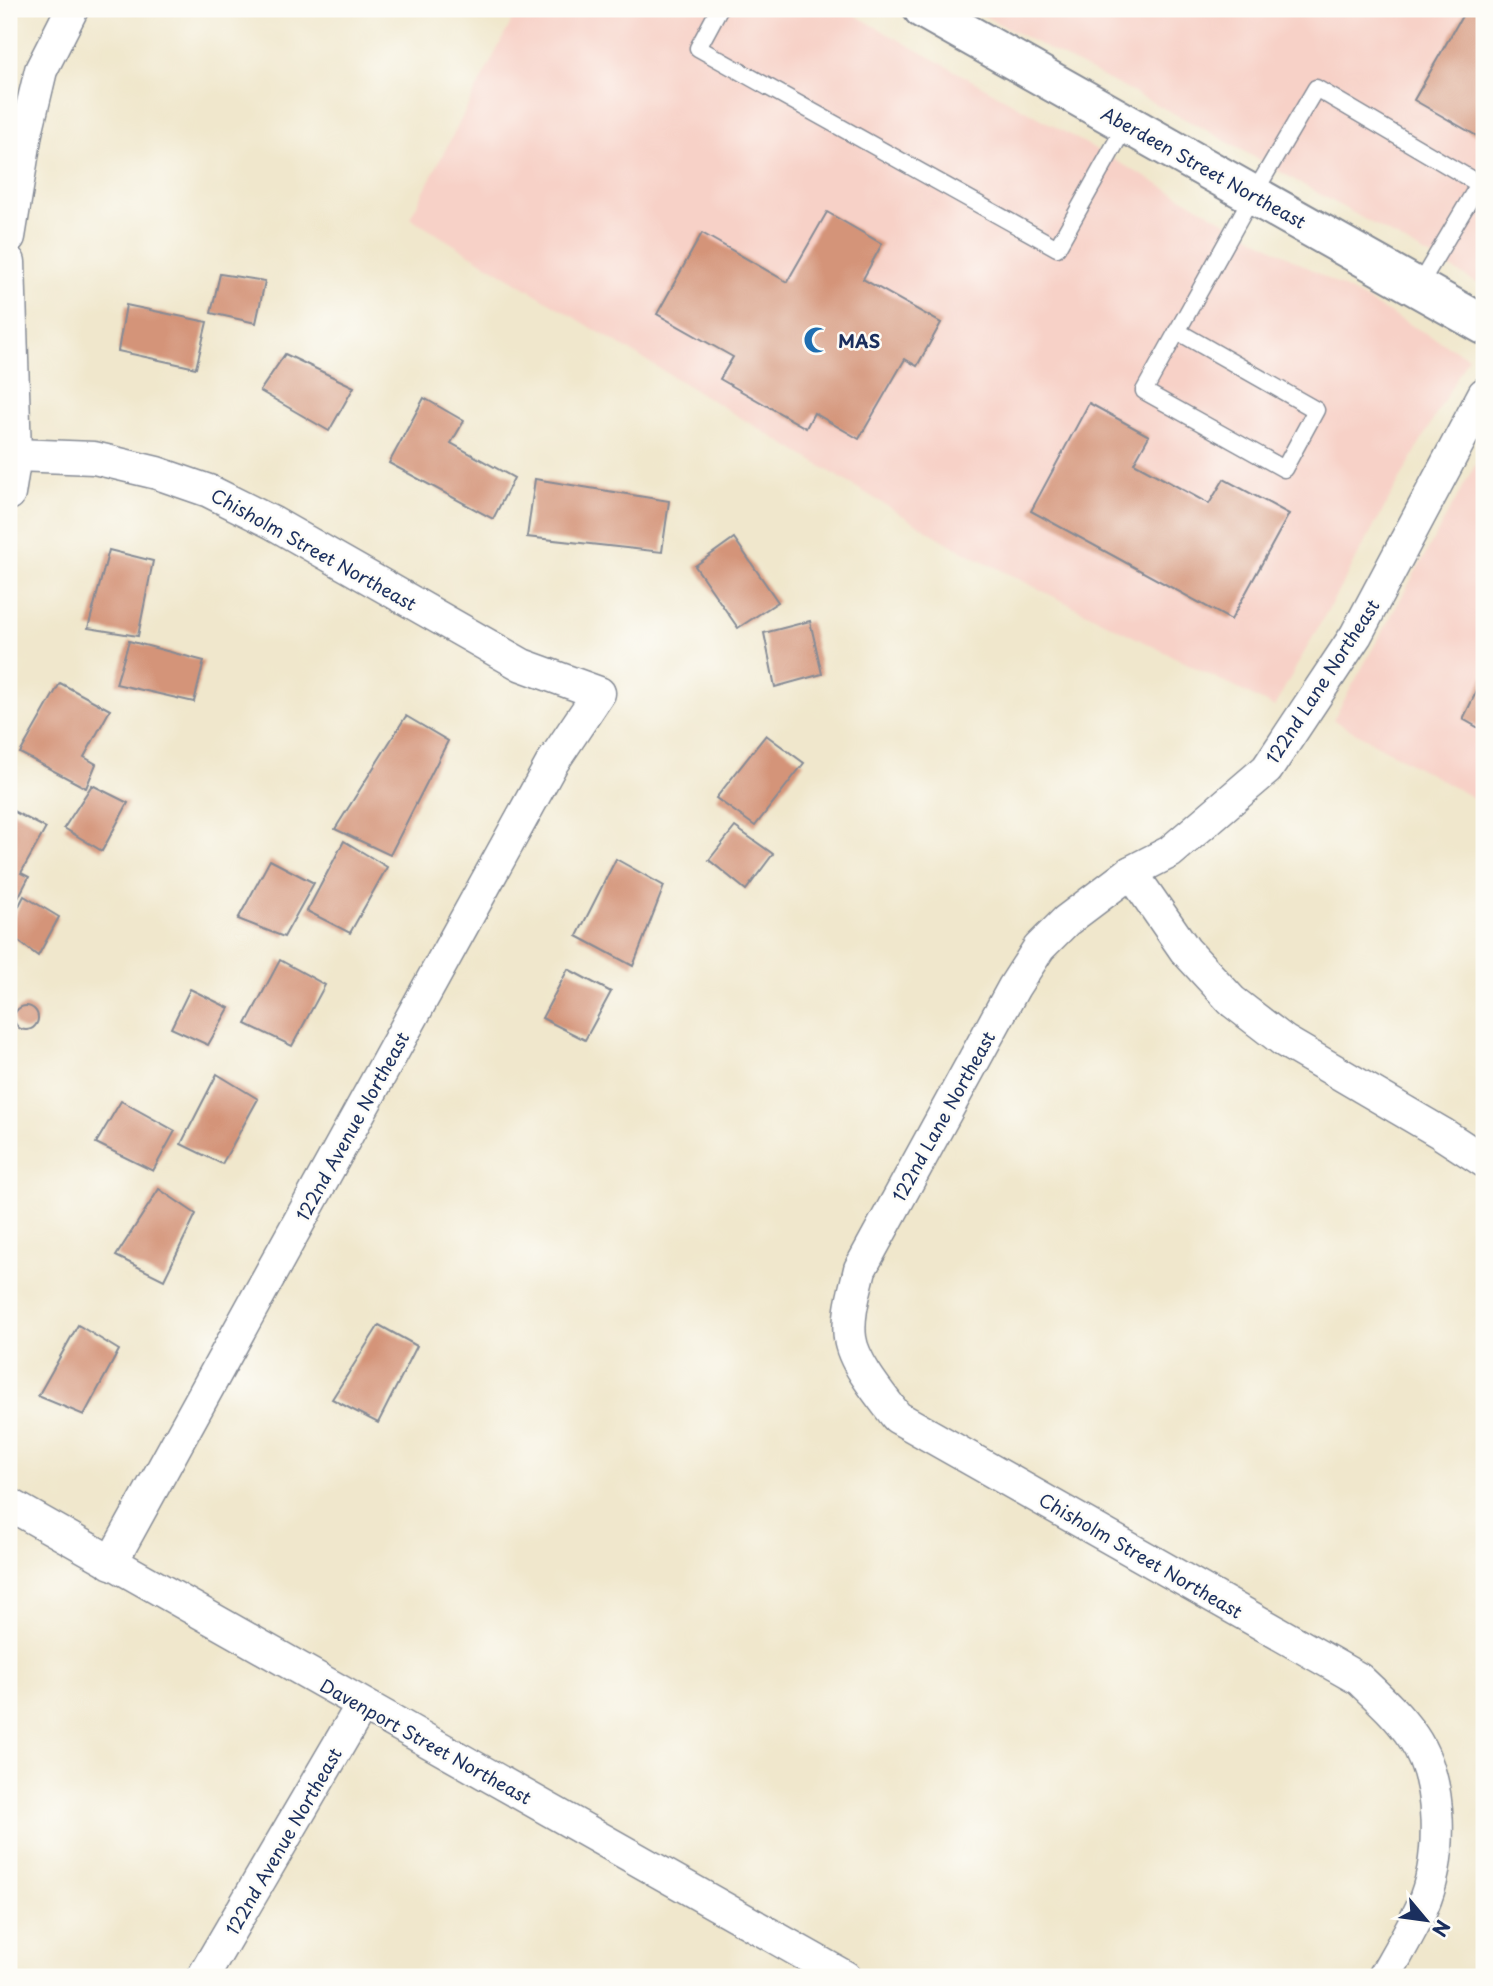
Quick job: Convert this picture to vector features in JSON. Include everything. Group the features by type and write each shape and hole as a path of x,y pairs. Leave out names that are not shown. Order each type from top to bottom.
{"street":[{"path":"9,237 26,133 41,69 72,9"},
{"name":"Aberdeen Street Northeast","path":"923,9 1484,325"},
{"path":"9,261 15,455 9,494"},
{"name":"122nd Lane Northeast","path":"850,1340 852,1306 860,1269 1014,987 1039,948 1057,930 1132,872 1170,852 1267,769 1356,635 1484,394"},
{"name":"Chisholm Street Northeast","path":"15,455 94,458 157,473 209,491 273,523 522,665 599,693"},
{"name":"122nd Avenue Northeast","path":"111,1563 552,763 599,693"},
{"path":"1132,872 1185,950 1232,1001 1284,1041 1484,1161"},
{"name":"Chisholm Street Northeast","path":"850,1340 867,1377 897,1417 1359,1679 1387,1705 1415,1738 1430,1775 1437,1816 1436,1858 1423,1905 1384,1977"},
{"name":"Davenport Street Northeast","path":"9,1504 845,1977"},
{"name":"122nd Avenue Northeast","path":"203,1977 362,1705"}],"lane":[{"path":"719,9 698,48 1057,248 1127,123"},
{"path":"1177,331 1316,410 1284,469 1144,391 1177,331 1253,195 1316,88 1479,184 1418,288"}],"shaded area":[{"path":"518,9 844,9 1468,357 1274,707 955,547 410,218"},
{"path":"970,9 1484,9 1484,287 1208,131"},
{"path":"1484,449 1484,804 1333,720"}],"building":[{"path":"1466,9 1484,9 1484,140 1414,100"},
{"name":"MAS","path":"827,212 882,244 863,279 941,323 917,366 905,359 859,439 814,413 806,428 720,379 733,357 657,314 702,233 787,282"},
{"path":"220,274 265,281 256,323 211,313"},
{"path":"126,305 207,322 196,368 118,351"},
{"path":"285,354 354,387 329,431 260,391"},
{"path":"424,398 464,421 451,443 514,478 493,519 389,463"},
{"path":"1089,403 1149,436 1134,463 1209,504 1224,479 1289,514 1231,620 1031,511"},
{"path":"535,479 669,501 662,552 527,537"},
{"path":"734,538 778,602 738,628 695,566"},
{"path":"109,550 153,561 138,636 88,628"},
{"path":"810,621 822,674 775,687 764,633"},
{"path":"129,641 204,661 194,702 116,684"},
{"path":"1484,676 1484,731 1463,719"},
{"path":"60,683 110,710 84,757 96,764 86,788 20,753"},
{"path":"406,716 448,741 390,855 335,829"},
{"path":"766,735 804,763 755,826 716,798"},
{"path":"92,785 128,803 102,851 64,828"},
{"path":"9,809 46,828 21,873 29,877 17,900 9,896"},
{"path":"735,827 773,854 746,890 709,860"},
{"path":"344,841 387,867 350,933 307,911"},
{"path":"616,859 664,886 633,966 577,936"},
{"path":"270,860 314,883 284,937 238,919"},
{"path":"24,896 59,917 38,956 9,934 9,925"},
{"path":"280,960 325,985 292,1046 246,1024"},
{"path":"568,969 611,992 585,1040 542,1018"},
{"path":"190,989 229,1008 208,1045 171,1028"},
{"path":"26,1006 34,1010 38,1018 34,1026 26,1030 18,1026 14,1018 18,1010"},
{"path":"217,1074 258,1099 222,1164 181,1144"},
{"path":"121,1101 175,1131 153,1171 96,1143"},
{"path":"159,1189 196,1214 164,1280 116,1256"},
{"path":"78,1325 119,1350 84,1415 38,1396"},
{"path":"379,1325 417,1346 378,1423 332,1399"}],"place":[{"name":"MAS","path":"817,340"}]}
